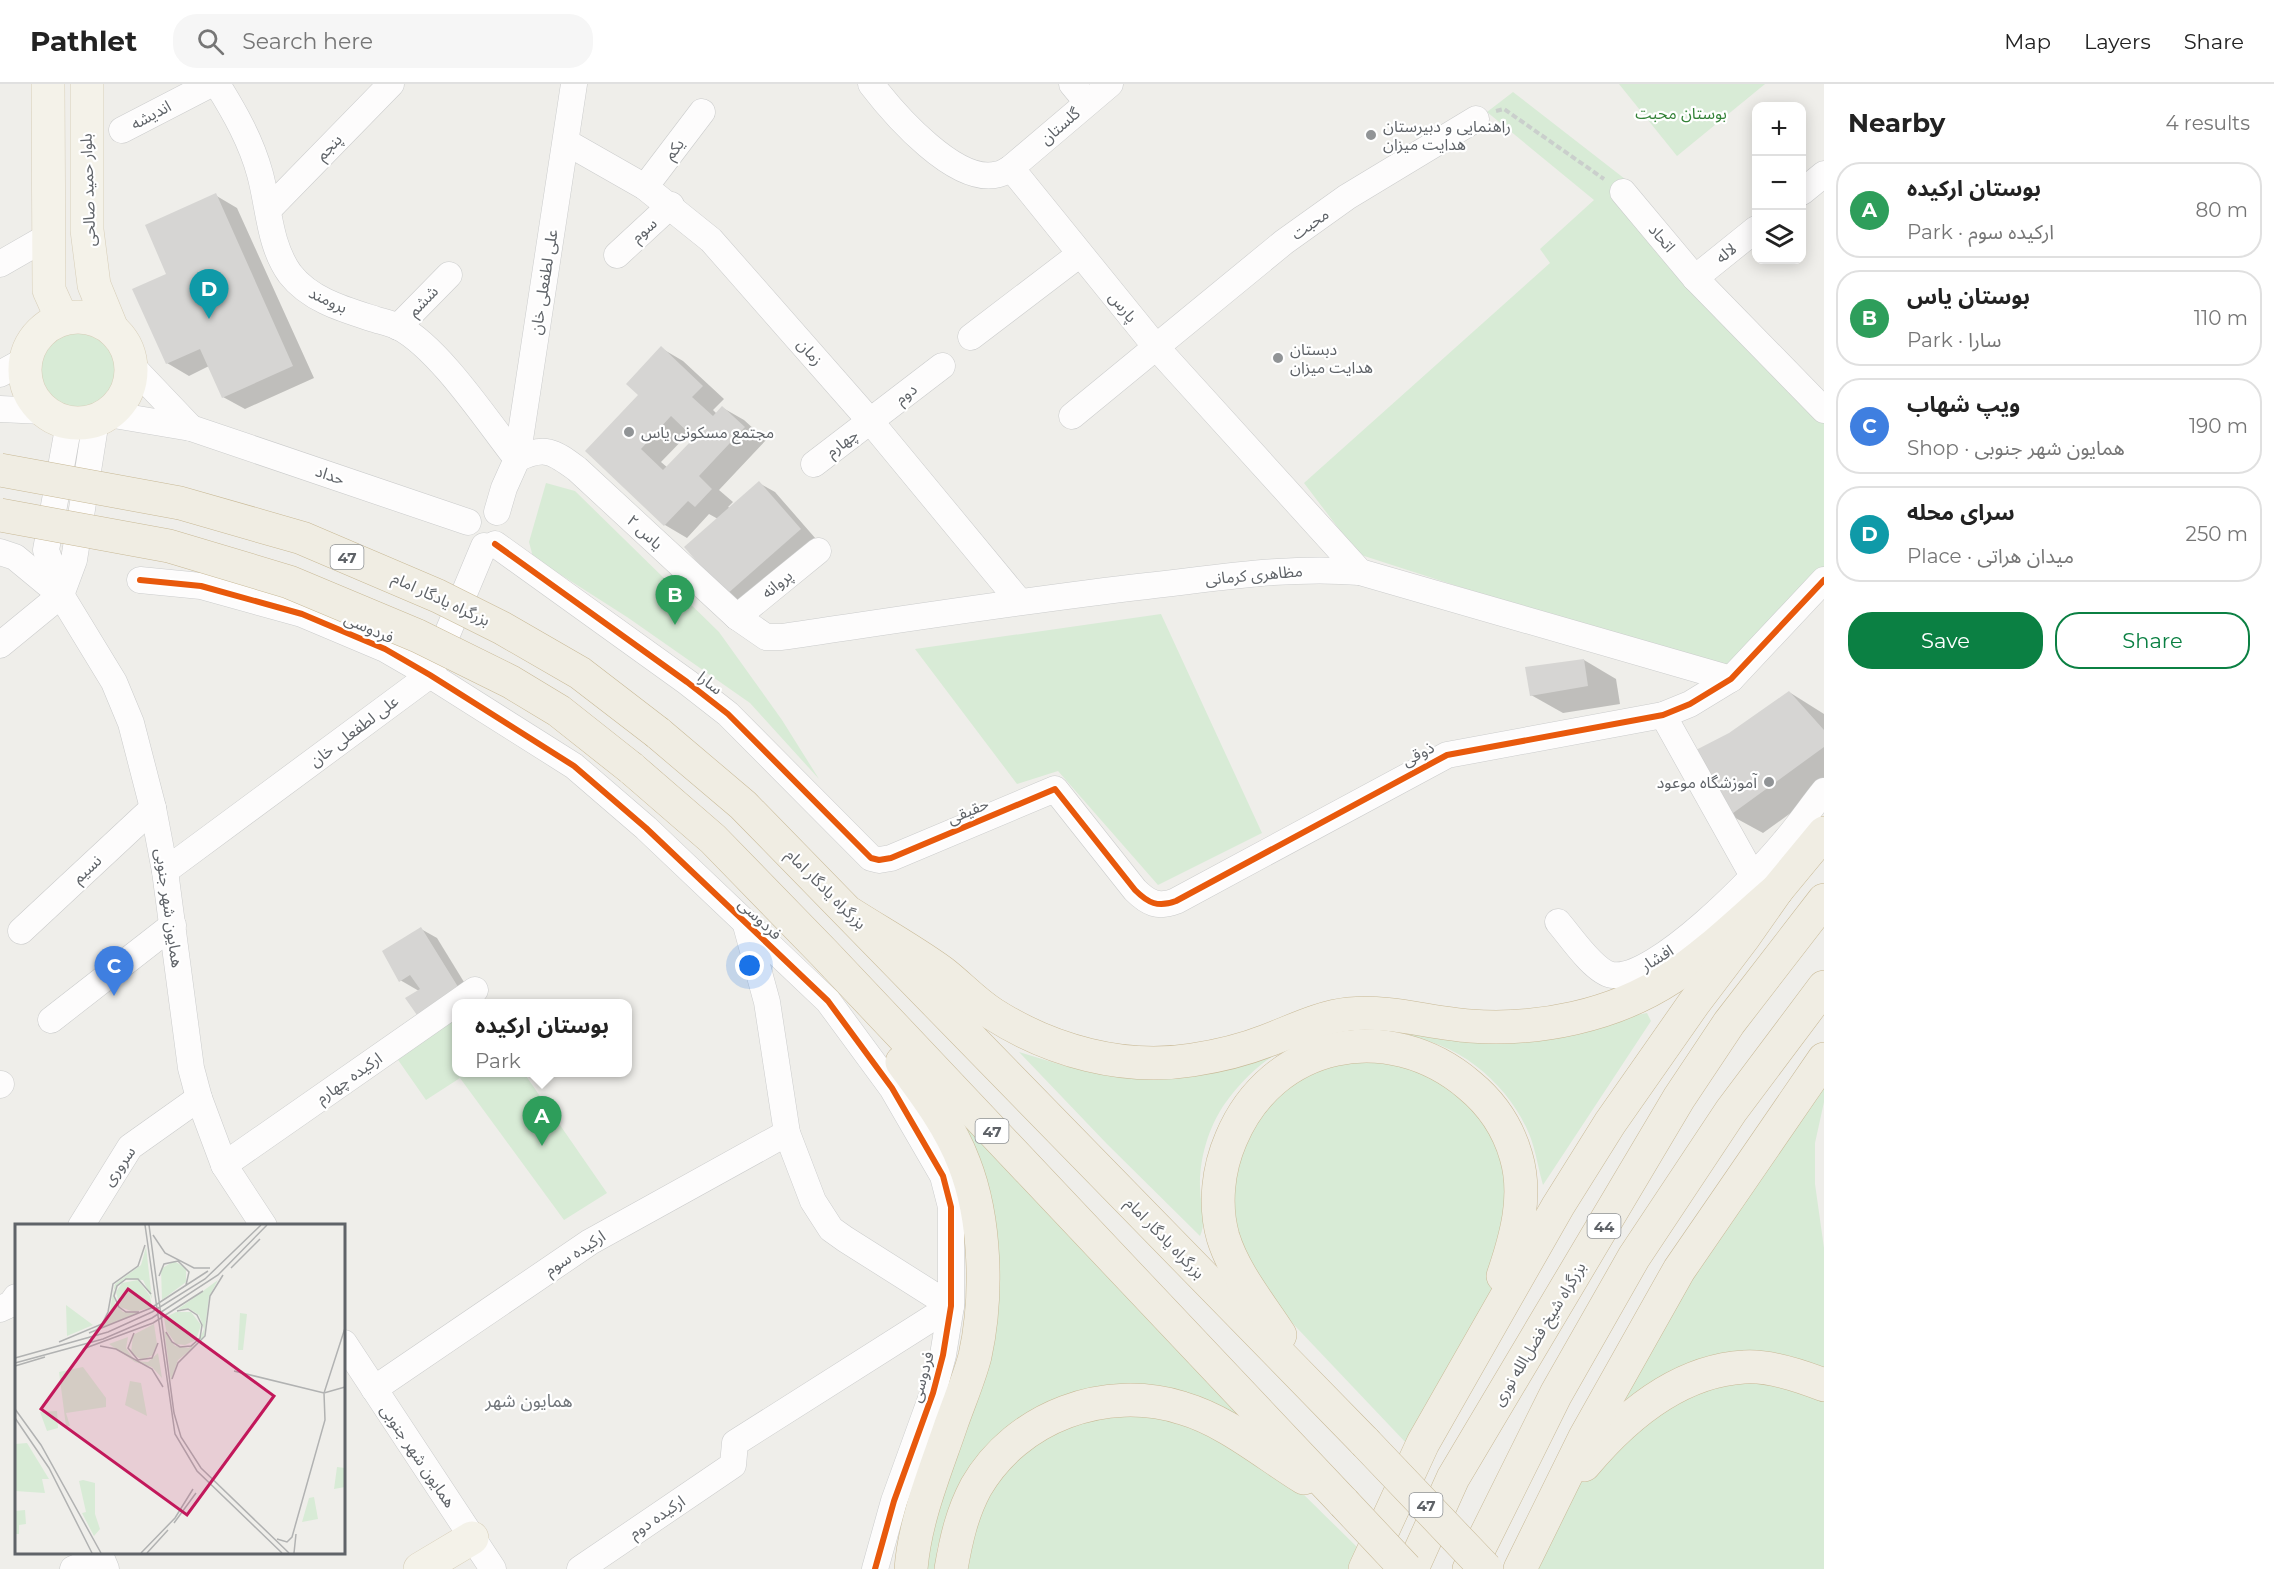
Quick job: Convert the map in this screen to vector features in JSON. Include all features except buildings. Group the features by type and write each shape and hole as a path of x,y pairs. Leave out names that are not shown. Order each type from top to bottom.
{"highway":[{"name":"بزرگراه یادگار امام","path":"0,470 180,503 302,538 438,596 502,628 580,673 658,733 743,805 1317,1392 1486,1569"},
{"name":"47","path":"0,515 168,546 289,582 418,636 511,682 559,711 631,768 713,839 824,953 1406,1569"},
{"path":"851,914 942,972 968,996 1027,1034 1082,1054 1120,1061 1157,1063 1229,1053 1312,1023 1348,1014 1378,1014 1470,1026 1519,1027 1567,1020 1607,1009 1669,980 1694,962 1765,883 1824,833"},
{"path":"1365,1569 1423,1443 1558,1206 1610,1123 1694,1003 1744,937 1765,883"},
{"name":"بزرگراه شیخ فضل‌الله نوری","path":"1412,1569 1453,1478 1679,1098 1729,1023 1824,900"},
{"path":"824,953 931,1101 963,1160 972,1186 978,1216 982,1266 981,1311 975,1356 925,1502 913,1544 911,1569"},
{"name":"44","path":"1469,1569 1556,1394 1634,1257 1731,1111 1824,987"},
{"path":"1317,1392 1234,1263 1223,1236 1219,1212 1219,1186 1223,1157 1249,1106 1270,1083 1292,1066 1317,1054 1347,1047 1378,1046 1406,1050 1432,1060 1450,1070 1477,1092 1489,1104 1507,1131 1517,1158 1520,1216 1513,1249 1487,1331"},
{"path":"1520,1569 1585,1437 1679,1270 1824,1059"},
{"path":"1554,1501 1604,1442 1637,1412 1669,1389 1708,1373 1745,1366 1794,1374 1824,1384"},
{"path":"951,1569 956,1538 964,1511 977,1486 997,1457 1024,1434 1048,1420 1092,1403 1121,1399 1155,1401 1183,1408 1210,1419 1243,1438 1344,1503"}],"main road":[{"path":"48,84 49,290 62,319"},
{"name":"بلوار حمید صالحی","path":"87,84 87,230 94,285 112,329"},
{"path":"73,316 87,317 101,321 112,329 122,339 128,351 131,379 126,393 79,417 34,400 27,388 24,374 13,367 37,335 47,326 62,319 73,316"},
{"path":"420,1569 472,1538"}],"street":[{"name":"اندیشه","path":"122,130 211,84"},
{"name":"برومند","path":"217,84 250,142 275,244 283,263 304,289 342,308 398,327 442,364 517,459"},
{"name":"پنجم","path":"268,210 391,84"},
{"name":"علی لطفعلی خان","path":"497,512 504,488 517,459 574,84"},
{"path":"871,84 910,130 968,172 978,175 999,174 1011,168"},
{"name":"گلستان","path":"1011,168 1080,93 1110,84"},
{"name":"یکم","path":"645,187 702,112"},
{"name":"محبت","path":"1072,416 1284,242 1347,197 1476,119"},
{"name":"زمان","path":"566,142 645,187 711,240 871,422 1018,601"},
{"name":"پارس","path":"1011,168 1156,347 1360,572"},
{"path":"1806,189 1824,174"},
{"name":"اتحاد","path":"1623,192 1695,278 1824,411"},
{"name":"سوم","path":"617,255 671,206"},
{"name":"لاله","path":"1695,278 1752,231"},
{"path":"0,264 47,237"},
{"path":"970,337 1080,254"},
{"name":"ششم","path":"398,327 449,275"},
{"path":"131,365 191,428"},
{"name":"دوم","path":"871,422 942,366"},
{"name":"حداد","path":"0,409 191,428 468,522"},
{"path":"61,595 46,550 79,417"},
{"name":"چهارم","path":"814,464 871,422"},
{"name":"یاس ۲","path":"517,459 532,451 544,450 560,456 577,469 737,617 766,637"},
{"path":"482,509 497,512 504,523 500,540 489,545 478,545 469,537 468,522 473,514 482,509"},
{"path":"430,675 489,545"},
{"name":"سارا","path":"489,545 687,682 728,714 871,858 879,860 891,858"},
{"name":"پروانه","path":"737,617 818,551"},
{"path":"0,552 15,558 61,595"},
{"name":"مظاهری کرمانی","path":"766,637 782,637 1018,601 1278,570 1332,570 1360,572 1731,679"},
{"name":"فردوسی","path":"140,580 201,586 302,614 385,648 430,675 574,766 646,828 828,1001 892,1088 943,1176 951,1207 951,1306 943,1355 933,1393 894,1501 876,1569"},
{"name":"ذوقی","path":"1055,789 1135,890 1146,900 1156,904 1167,904 1447,754 1663,715 1690,704 1731,679 1824,580"},
{"path":"0,645 61,595"},
{"name":"همایون‌ شهر جنوبی","path":"61,595 118,692 139,748 165,871 191,1068 199,1098 224,1165 263,1224"},
{"name":"علی لطفعلی خان","path":"165,871 430,675"},
{"path":"1663,715 1765,883"},
{"name":"حقیقی","path":"891,858 1055,789"},
{"name":"افشار","path":"1558,922 1596,968 1611,975 1628,975 1663,956 1765,883 1785,842 1824,791"},
{"name":"نسیم","path":"21,931 153,807"},
{"path":"51,1020 172,925"},
{"name":"فردوسی","path":"746,925 767,1002 787,1133 813,1201 831,1229 951,1306"},
{"name":"ارکیده چهارم","path":"462,999 475,990"},
{"name":"ارکیده چهارم","path":"224,1165 452,1006"},
{"name":"سروری","path":"82,1224 130,1147 199,1098"},
{"name":"ارکیده سوم","path":"374,1389 590,1242 787,1133"},
{"name":"ارکیده دوم","path":"580,1569 733,1465 735,1443 951,1306"},
{"name":"همایون‌ شهر جنوبی","path":"345,1347 351,1371 374,1389 493,1569"},
{"path":"73,1569 101,1557 106,1569"}],"path":[{"path":"1476,119 1504,108 1623,192"}],"green space":[{"name":"بوستان محبت","path":"1619,84 1765,84 1677,156"},
{"path":"1513,92 1634,186 1824,422 1824,571 1727,673 1358,554 1304,483 1550,263 1540,249 1594,200 1487,112"},
{"path":"78,329 93,332 106,341 115,354 118,369 115,384 106,397 93,406 78,409 63,406 50,397 41,384 38,369 41,354 50,341 63,332"},
{"path":"546,483 575,491 719,632 782,720 819,779 750,703 627,617 533,557 529,542"},
{"path":"1161,614 1262,833 1158,885 1058,771 1017,784 915,649"},
{"path":"1647,1013 1651,1021 1543,1185 1533,1145 1514,1106 1484,1072 1446,1048 1425,1040 1398,1037 1306,1043 1279,1052 1260,1065 1236,1090 1222,1107 1211,1129 1201,1164 1200,1193 1203,1218 1200,1236 1019,1052 1065,1066 1103,1074 1334,1026 1605,1021"},
{"path":"452,1021 452,1077 527,1077 607,1193 564,1220 460,1078 426,1100 396,1057"},
{"path":"1357,1057 1425,1069 1476,1106 1507,1163 1502,1260 1490,1293 1408,1445 1263,1292 1243,1261 1229,1187 1239,1144 1286,1082"},
{"path":"1824,1074 1824,1102 1815,1143 1815,1184 1824,1248 1824,1373 1759,1357 1591,1441 1702,1255"},
{"path":"929,1082 1289,1457 1099,1389 947,1513 937,1549 936,1569 920,1569 989,1337"},
{"path":"1730,1378 1824,1395 1824,1569 1527,1569 1574,1491 1595,1463 1639,1420"},
{"path":"1170,1413 1297,1488 1359,1549 1349,1569 965,1569 975,1524 991,1490 1021,1455 1054,1431 1084,1420"}],"cycle path":[{"path":"495,544 728,714 871,858 879,860 891,858 1055,789 1135,890 1149,901 1159,904 1176,901 1447,755 1663,715 1690,704 1731,679 1824,580"},
{"path":"140,580 201,586 302,614 385,649 430,675 574,766 646,828 828,1001 892,1088 943,1176 951,1207 951,1306 943,1355 933,1393 894,1501 875,1569"}],"place":[{"name":"راهنمایی و دبیرستان هدایت میزان","path":"1371,135"},
{"name":"سرای محله","path":"209,319"},
{"name":"دبستان هدایت میزان","path":"1278,358"},
{"name":"مجتمع مسکونی یاس","path":"629,432"},
{"name":"بوستان یاس","path":"675,625"},
{"name":"آموزشگاه موعود","path":"1769,782"},
{"name":"ویپ شهاب","path":"114,996"},
{"name":"بوستان ارکیده","path":"542,1146"}],"district":[{"name":"همایون شهر","path":"529,1401"}]}
